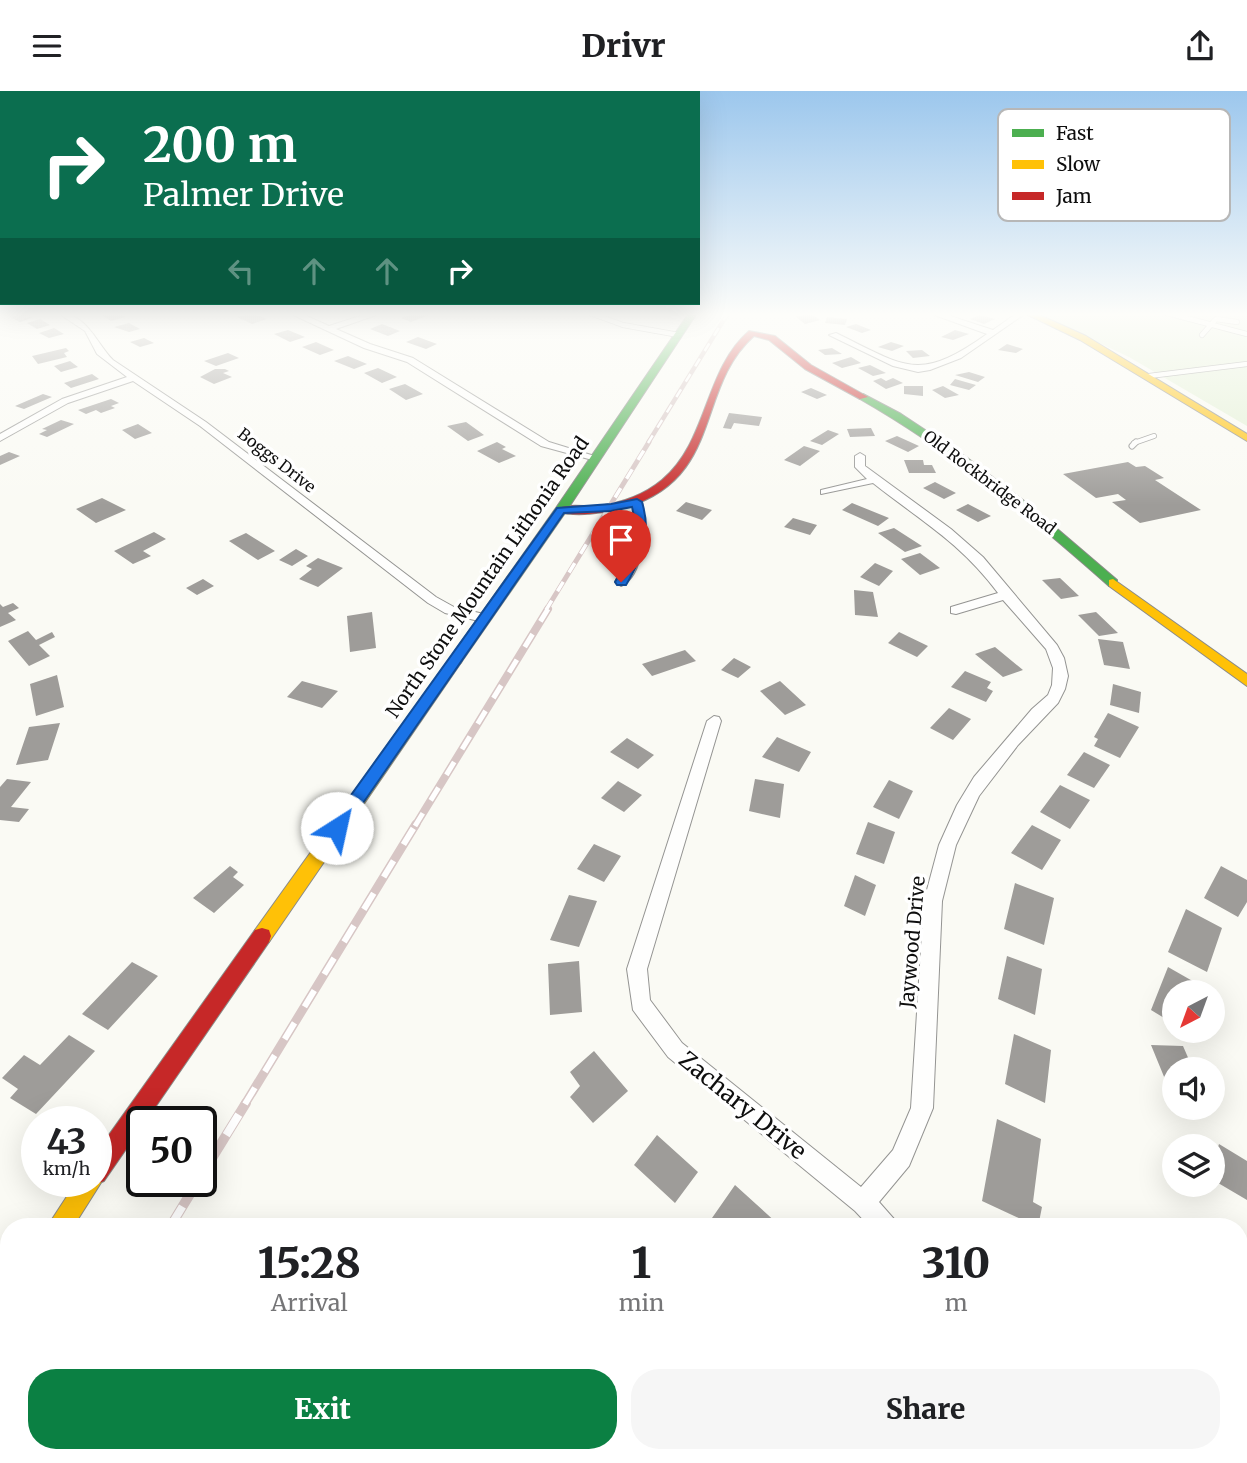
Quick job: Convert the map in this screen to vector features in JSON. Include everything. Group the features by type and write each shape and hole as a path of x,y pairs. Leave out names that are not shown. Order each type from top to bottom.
{"main road":[{"name":"North Stone Mountain Lithonia Road","path":"112,1151 561,510 651,377"},
{"name":"Old Rockbridge Road","path":"637,502 664,487 675,476 690,453 705,412 722,377"},
{"name":"Old Rockbridge Road","path":"827,377 906,420 958,455 1025,505 1125,593 1247,681"},
{"path":"1151,377 1247,438"},
{"path":"561,510 611,508 637,502"},
{"path":"65,1218 80,1197"}],"street":[{"path":"437,377 545,444 596,458"},
{"path":"0,438 65,401 132,378"},
{"name":"Boggs Drive","path":"132,378 203,423 432,600 450,610 483,618"},
{"name":"Jaywood Drive","path":"860,456 860,467 874,481 961,543 998,580 1006,595 1046,639 1060,667 1060,683 1053,698 1039,711 974,790 953,829 937,875 933,901 922,1108 901,1158 863,1203"},
{"path":"825,492 874,481"},
{"path":"621,582 639,549 641,519 637,502"},
{"path":"956,610 1006,595"},
{"name":"Zachary Drive","path":"714,720 637,969 640,1003 675,1050 863,1203 877,1218"}],"lane":[{"path":"1132,446 1136,441 1154,436"}],"green space":[{"path":"1163,377 1247,377 1247,426"}],"building":[{"path":"83,377 99,379 71,388 64,383"},
{"path":"200,377 232,377 214,384"},
{"path":"371,377 397,377 382,383"},
{"path":"962,377 985,377 978,382"},
{"path":"881,378 886,381 893,378 903,383 886,389 873,381"},
{"path":"955,379 976,385 969,390 950,385"},
{"path":"405,384 423,394 406,400 389,389"},
{"path":"904,386 923,386 923,396 904,394"},
{"path":"943,386 959,395 945,398 932,390"},
{"path":"811,388 827,395 817,399 801,392"},
{"path":"43,394 52,397 24,409 15,406"},
{"path":"111,399 119,403 111,406 115,408 101,413 96,410 86,414 78,410"},
{"path":"729,413 762,417 759,426 734,423 731,429 723,428"},
{"path":"61,420 74,424 47,437 39,434 47,430 42,429"},
{"path":"466,422 484,435 468,441 447,426"},
{"path":"138,424 152,433 135,439 122,430"},
{"path":"871,428 875,436 850,437 847,429"},
{"path":"828,430 839,434 822,445 810,441"},
{"path":"897,436 919,446 908,452 885,441"},
{"path":"497,442 506,447 502,449 516,456 499,463 477,451"},
{"path":"804,446 820,451 800,466 784,460"},
{"path":"9,452 20,456 0,465 0,456"},
{"path":"904,460 923,460 924,465 932,465 936,473 909,473"},
{"path":"1128,462 1136,467 1145,466 1164,478 1155,480 1201,510 1140,523 1112,502 1126,500 1118,494 1096,498 1063,474"},
{"path":"935,482 956,493 944,499 923,488"},
{"path":"102,498 126,510 96,523 76,509"},
{"path":"686,502 712,510 702,520 676,511"},
{"path":"852,503 889,518 878,526 842,510"},
{"path":"968,504 991,516 978,522 956,510"},
{"path":"793,518 817,525 810,535 784,527"},
{"path":"894,528 922,546 905,552 878,533"},
{"path":"154,532 166,539 143,551 151,556 133,564 114,551"},
{"path":"246,533 275,551 258,560 229,541"},
{"path":"296,549 308,556 292,566 279,560"},
{"path":"920,553 940,568 920,575 901,559"},
{"path":"318,558 343,568 318,587 299,579 312,569 306,566"},
{"path":"875,563 893,571 879,586 860,577"},
{"path":"1060,578 1079,596 1061,599 1042,580"},
{"path":"203,579 214,586 197,595 186,588"},
{"path":"854,590 873,592 878,617 855,615"},
{"path":"13,603 19,608 8,613 16,620 0,627 0,604 3,607"},
{"path":"372,612 376,648 350,652 347,616"},
{"path":"1096,612 1118,633 1099,636 1078,615"},
{"path":"28,631 36,640 52,632 55,637 39,645 50,656 29,666 8,641"},
{"path":"899,632 928,646 917,657 888,643"},
{"path":"1098,639 1123,642 1130,669 1104,665"},
{"path":"995,647 1023,670 1003,677 975,654"},
{"path":"685,650 696,661 652,676 642,664"},
{"path":"734,658 751,667 738,678 721,670"},
{"path":"965,671 991,682 987,688 993,691 986,702 951,687"},
{"path":"57,675 64,707 36,716 30,684"},
{"path":"302,681 338,691 322,708 287,697"},
{"path":"780,681 806,705 785,715 760,691"},
{"path":"1113,684 1141,692 1139,713 1110,705"},
{"path":"949,708 971,719 953,740 930,728"},
{"path":"1108,713 1139,727 1120,758 1094,746 1098,739 1094,737"},
{"path":"60,723 48,760 16,765 29,727"},
{"path":"777,737 811,752 799,772 762,757"},
{"path":"627,738 654,755 638,769 610,752"},
{"path":"1084,752 1110,765 1094,788 1067,775"},
{"path":"7,779 31,782 11,807 29,809 19,822 0,820 0,787"},
{"path":"755,779 784,784 780,818 749,811"},
{"path":"889,780 913,791 899,819 873,807"},
{"path":"618,781 642,795 624,812 601,798"},
{"path":"1060,785 1090,800 1070,829 1040,812"},
{"path":"868,822 895,832 884,864 856,854"},
{"path":"1032,825 1061,840 1042,870 1011,853"},
{"path":"594,844 621,856 604,882 577,869"},
{"path":"230,866 238,872 233,877 244,885 214,913 193,898"},
{"path":"1221,866 1247,880 1247,902 1238,917 1204,898"},
{"path":"855,875 876,885 865,916 844,906"},
{"path":"1015,883 1054,898 1044,945 1004,929"},
{"path":"569,895 597,901 579,947 550,940"},
{"path":"1186,909 1222,928 1207,972 1168,952"},
{"path":"1007,956 1042,969 1035,1015 998,999"},
{"path":"579,961 582,1012 550,1015 548,964"},
{"path":"132,962 158,976 108,1030 82,1014"},
{"path":"1168,967 1191,980 1163,980"},
{"path":"1162,982 1162,1017 1151,1010"},
{"path":"1014,1034 1051,1050 1045,1103 1005,1084"},
{"path":"69,1035 95,1051 43,1106 23,1106 10,1098 18,1089 2,1078 24,1055 40,1065"},
{"path":"1151,1045 1183,1046 1188,1057 1162,1057 1162,1072"},
{"path":"594,1051 628,1091 593,1123 570,1097 580,1086 570,1072"},
{"path":"997,1119 1041,1139 1033,1202 1042,1207 1040,1218 1019,1218 982,1201"},
{"path":"657,1135 698,1172 675,1203 634,1165"},
{"path":"1225,1148 1247,1161 1247,1200 1225,1187"},
{"path":"735,1185 771,1218 712,1218"}],"railway":[{"path":"648,443 689,377"},
{"path":"546,610 649,442"},
{"path":"415,826 548,609"},
{"path":"245,1104 416,824"},
{"path":"217,1150 246,1103"},
{"path":"175,1218 188,1197"}],"traffic: fast":[{"path":"455,661 650,377"},
{"path":"863,397 930,437 993,482 1113,583"}],"traffic: slow":[{"path":"1147,377 1247,438"},
{"path":"1113,583 1247,681"},
{"path":"262,936 455,661"},
{"path":"65,1218 80,1197"}],"traffic: jam":[{"path":"561,510 618,506 652,493 666,482 690,452 722,377"},
{"path":"826,377 863,397"},
{"path":"112,1150 262,936"}],"route":[{"path":"337,828 561,510 611,508 637,502 641,519 639,549 621,582"}]}
